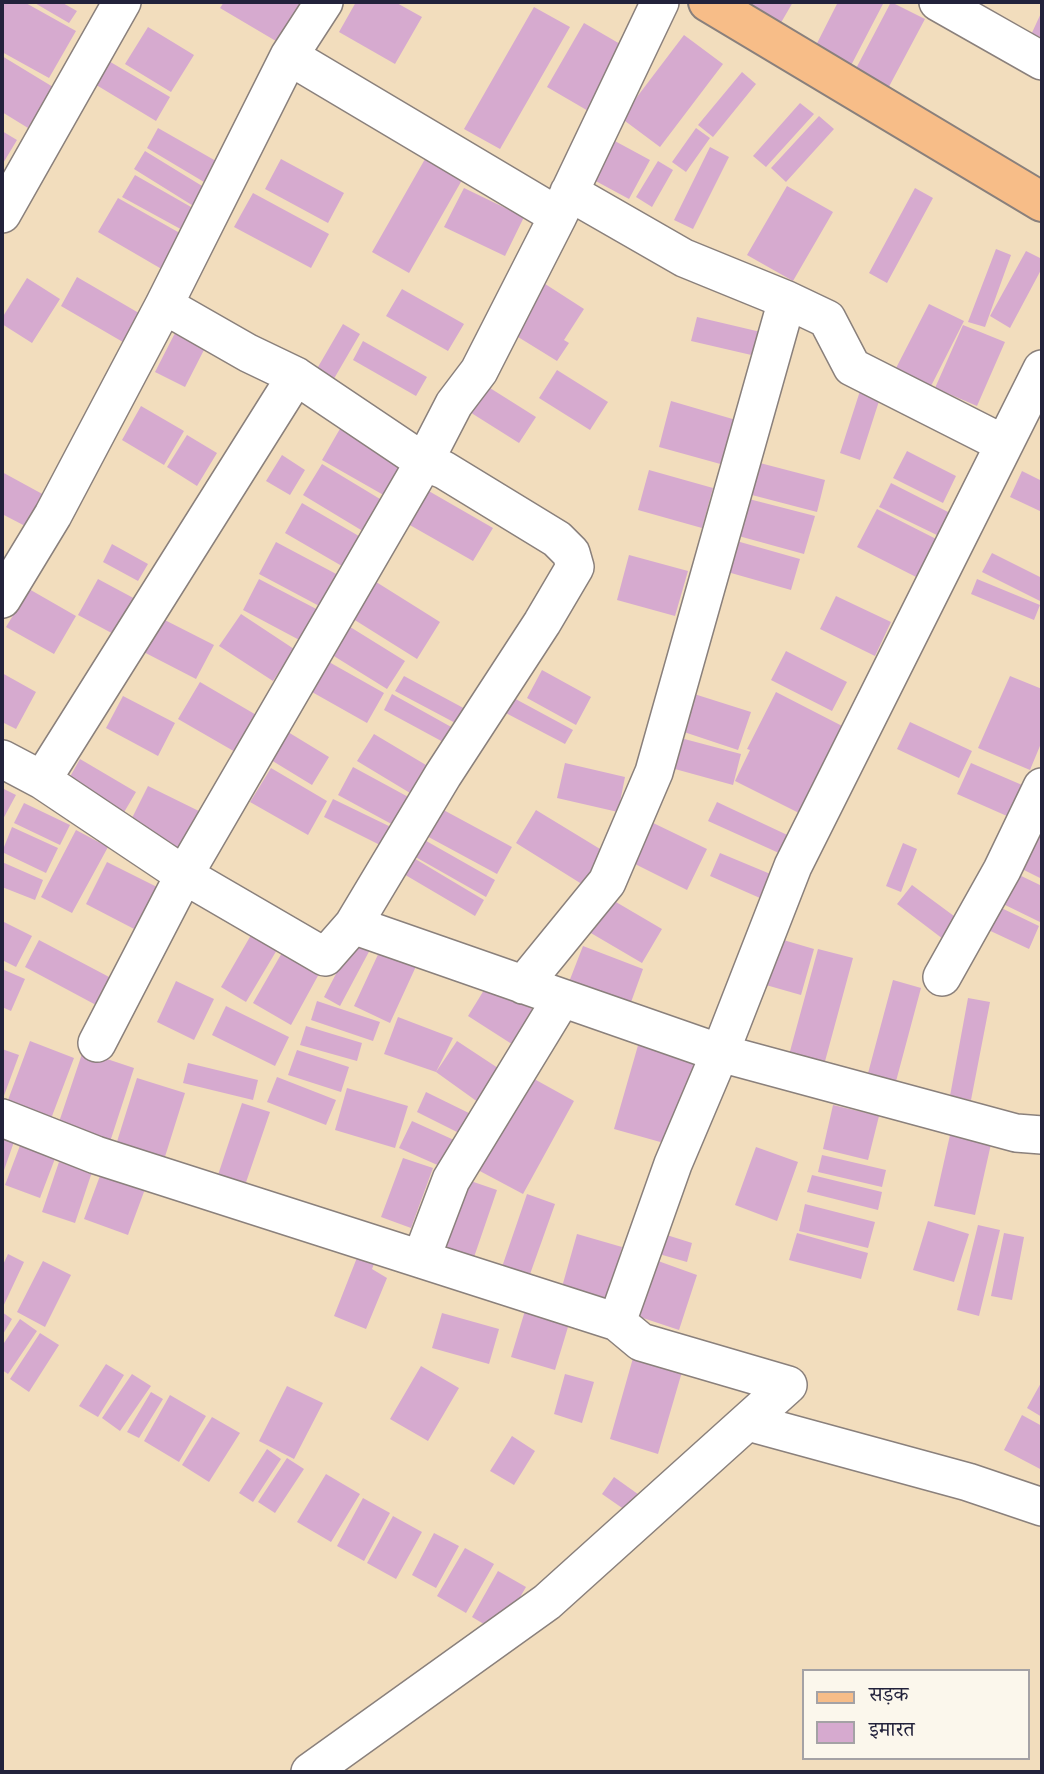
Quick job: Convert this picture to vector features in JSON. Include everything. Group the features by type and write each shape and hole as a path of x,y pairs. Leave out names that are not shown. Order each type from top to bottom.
{"main road":[{"path":"708,2 1042,202"}],"street":[{"path":"2,214 122,2"},
{"path":"2,599 53,515 164,305 289,56 324,2"},
{"path":"97,1043 184,875 424,462 454,404 479,371 660,2"},
{"path":"938,2 1042,61"},
{"path":"289,56 563,204 827,319 852,367 1004,444"},
{"path":"523,985 607,882 654,772 788,300"},
{"path":"2,758 42,780 184,875 325,957 353,925 443,775 542,623 575,567 571,553 557,539 444,470 424,462 296,376 248,353 164,305"},
{"path":"617,1322 673,1164 720,1053 793,866 1042,369"},
{"path":"42,780 296,376"},
{"path":"942,977 1002,870 1042,787"},
{"path":"353,925 720,1053 1016,1133 1042,1135"},
{"path":"421,1259 452,1180 562,998"},
{"path":"2,1118 108,1159 617,1322 640,1342 788,1385 547,1602 310,1772"},
{"path":"748,1422 968,1482 1042,1507"}],"building":[{"path":"2,2 24,2 76,31 49,78 2,52"},
{"path":"33,2 61,2 77,11 69,23"},
{"path":"224,2 297,2 309,9 286,47 220,8"},
{"path":"356,2 395,2 422,17 395,64 339,32"},
{"path":"753,2 793,2 775,33 745,16"},
{"path":"838,2 884,2 845,77 809,59"},
{"path":"891,2 925,19 884,96 851,78"},
{"path":"534,7 570,27 500,149 464,129"},
{"path":"1042,11 1042,42 1030,37"},
{"path":"584,23 627,48 590,112 547,87"},
{"path":"148,27 194,55 171,92 125,64"},
{"path":"684,35 723,64 660,147 621,118"},
{"path":"2,56 53,87 28,128 2,112"},
{"path":"107,60 170,97 156,121 93,83"},
{"path":"742,72 756,84 713,137 698,125"},
{"path":"800,103 814,114 766,167 753,156"},
{"path":"819,116 834,129 786,182 771,168"},
{"path":"158,128 216,161 204,182 147,148"},
{"path":"696,128 710,138 686,172 672,162"},
{"path":"2,131 17,140 2,165"},
{"path":"613,140 650,160 629,199 592,179"},
{"path":"433,145 470,166 409,273 372,252"},
{"path":"710,147 729,157 693,229 674,220"},
{"path":"145,151 207,189 195,207 134,169"},
{"path":"281,159 344,193 328,223 265,189"},
{"path":"658,161 673,170 652,207 636,197"},
{"path":"135,175 198,211 186,232 122,197"},
{"path":"787,186 833,212 793,281 747,255"},
{"path":"464,188 524,217 505,256 444,227"},
{"path":"915,188 933,198 887,283 869,273"},
{"path":"253,193 329,234 311,268 234,227"},
{"path":"118,198 185,236 165,271 98,232"},
{"path":"996,249 1011,255 985,327 968,322"},
{"path":"1026,251 1042,259 1042,268 1010,328 990,316"},
{"path":"77,277 144,316 128,345 61,306"},
{"path":"27,278 60,299 32,343 2,324 2,318"},
{"path":"539,280 584,309 564,340 569,343 557,361 510,332"},
{"path":"402,289 464,324 448,351 386,316"},
{"path":"929,304 964,321 929,390 894,372"},
{"path":"697,317 765,333 760,357 691,341"},
{"path":"343,324 360,334 328,389 311,379"},
{"path":"963,325 1005,342 977,406 935,388"},
{"path":"175,333 205,348 185,387 155,372"},
{"path":"363,341 427,377 416,396 353,360"},
{"path":"557,370 608,402 590,430 539,398"},
{"path":"482,383 536,417 519,443 465,409"},
{"path":"860,391 880,398 860,460 840,453"},
{"path":"671,401 736,420 724,465 659,447"},
{"path":"141,406 184,431 164,465 122,440"},
{"path":"341,427 406,464 387,497 322,460"},
{"path":"187,435 217,453 197,486 167,467"},
{"path":"907,451 956,476 943,503 893,478"},
{"path":"282,455 305,470 290,495 266,481"},
{"path":"760,463 825,480 817,512 752,495"},
{"path":"322,464 385,502 366,533 303,495"},
{"path":"649,470 713,488 702,528 638,510"},
{"path":"1022,471 1042,481 1042,512 1010,497"},
{"path":"2,472 46,496 29,528 2,514"},
{"path":"891,483 952,514 941,537 879,507"},
{"path":"427,490 493,528 473,561 408,524"},
{"path":"745,498 815,516 804,554 735,535"},
{"path":"302,503 364,539 347,569 285,533"},
{"path":"877,509 944,543 924,581 857,547"},
{"path":"733,540 800,559 791,590 724,571"},
{"path":"276,542 340,576 323,608 259,574"},
{"path":"112,544 148,564 138,581 103,562"},
{"path":"992,553 1042,578 1042,602 982,572"},
{"path":"629,555 688,571 675,616 617,600"},
{"path":"98,579 139,601 119,637 78,615"},
{"path":"259,579 322,612 305,643 243,610"},
{"path":"977,579 1040,605 1034,620 971,594"},
{"path":"373,580 440,622 417,659 350,617"},
{"path":"29,589 76,616 54,654 6,627"},
{"path":"836,596 891,622 875,656 820,629"},
{"path":"151,613 214,645 196,679 134,647"},
{"path":"241,614 294,649 273,681 219,646"},
{"path":"347,625 405,661 387,689 329,653"},
{"path":"786,651 847,682 832,711 771,680"},
{"path":"329,662 384,693 367,723 312,692"},
{"path":"542,670 591,697 576,725 527,698"},
{"path":"2,673 36,692 16,729 2,722"},
{"path":"404,676 469,711 461,726 395,691"},
{"path":"1010,676 1042,689 1042,741 1030,770 978,748"},
{"path":"200,682 258,716 237,753 178,719"},
{"path":"776,692 848,729 805,816 735,781 750,750 747,749"},
{"path":"691,693 751,712 738,750 678,730"},
{"path":"392,694 453,728 445,743 384,710"},
{"path":"123,696 175,723 158,756 106,728"},
{"path":"510,696 573,730 565,744 502,711"},
{"path":"910,722 972,751 959,778 897,749"},
{"path":"288,732 329,757 312,785 271,760"},
{"path":"374,734 431,768 415,796 357,761"},
{"path":"673,736 741,754 733,785 664,766"},
{"path":"80,759 136,792 123,814 67,782"},
{"path":"565,763 625,777 618,812 557,798"},
{"path":"971,763 1029,788 1016,820 957,794"},
{"path":"353,767 412,799 397,827 338,795"},
{"path":"271,768 327,801 308,835 250,802"},
{"path":"148,786 209,816 187,860 126,830"},
{"path":"2,788 16,795 2,821"},
{"path":"333,799 395,829 386,848 324,817"},
{"path":"717,802 798,840 790,858 708,821"},
{"path":"24,803 70,825 60,845 14,823"},
{"path":"438,807 512,847 497,874 423,834"},
{"path":"536,810 605,852 585,886 516,843"},
{"path":"647,820 707,849 687,890 627,860"},
{"path":"12,827 58,848 46,873 2,852"},
{"path":"76,830 108,847 72,913 41,897"},
{"path":"1028,830 1042,837 1042,879 1012,864"},
{"path":"421,838 495,880 486,897 412,855"},
{"path":"903,843 917,849 901,892 886,886"},
{"path":"720,853 780,878 769,902 710,876"},
{"path":"412,857 484,900 475,916 402,873"},
{"path":"2,862 43,880 35,900 2,887"},
{"path":"107,862 159,888 138,931 86,904"},
{"path":"1013,872 1042,886 1042,923 999,902"},
{"path":"912,885 958,919 943,939 897,904"},
{"path":"604,895 662,929 642,963 584,929"},
{"path":"993,904 1039,926 1029,949 982,927"},
{"path":"2,921 32,936 16,967 2,960"},
{"path":"258,923 284,938 246,1002 221,987"},
{"path":"355,937 372,946 340,1006 324,997"},
{"path":"780,939 814,949 801,995 766,985"},
{"path":"39,940 111,978 96,1005 25,967"},
{"path":"382,946 418,962 390,1023 354,1006"},
{"path":"583,946 643,969 630,1005 569,982"},
{"path":"818,949 853,958 824,1065 789,1055"},
{"path":"283,951 320,972 291,1025 253,1003"},
{"path":"2,969 25,979 11,1011 2,1007"},
{"path":"893,980 921,988 895,1085 867,1077"},
{"path":"176,981 214,999 194,1040 157,1022"},
{"path":"489,982 540,1014 518,1048 468,1016"},
{"path":"968,998 990,1002 971,1100 950,1096"},
{"path":"317,1001 380,1022 373,1041 311,1020"},
{"path":"226,1006 289,1037 275,1066 212,1035"},
{"path":"398,1017 453,1038 436,1072 384,1054"},
{"path":"306,1026 362,1043 357,1061 300,1045"},
{"path":"641,1035 698,1051 671,1145 614,1129"},
{"path":"30,1041 74,1058 46,1132 2,1116"},
{"path":"457,1041 504,1072 482,1105 436,1072"},
{"path":"2,1049 19,1055 2,1101"},
{"path":"297,1050 349,1067 341,1092 288,1075"},
{"path":"83,1051 134,1068 109,1145 57,1128"},
{"path":"188,1063 258,1080 253,1100 183,1083"},
{"path":"527,1075 574,1101 523,1194 476,1169"},
{"path":"277,1077 336,1100 326,1125 267,1102"},
{"path":"137,1078 185,1093 163,1163 115,1148"},
{"path":"347,1088 408,1106 395,1148 335,1130"},
{"path":"426,1092 477,1117 467,1137 417,1112"},
{"path":"242,1103 270,1112 241,1197 214,1187"},
{"path":"833,1105 879,1116 868,1160 823,1149"},
{"path":"412,1121 454,1140 442,1167 399,1148"},
{"path":"2,1131 16,1136 2,1176"},
{"path":"24,1135 59,1148 40,1198 5,1185"},
{"path":"950,1135 991,1144 975,1215 934,1206"},
{"path":"756,1147 798,1162 777,1221 735,1205"},
{"path":"822,1155 886,1170 882,1187 818,1172"},
{"path":"403,1158 433,1168 411,1228 381,1217"},
{"path":"59,1162 92,1172 75,1223 42,1212"},
{"path":"104,1165 148,1181 128,1235 84,1219"},
{"path":"812,1175 882,1192 878,1210 807,1192"},
{"path":"459,1177 497,1190 473,1260 435,1248"},
{"path":"527,1194 555,1204 529,1277 502,1267"},
{"path":"805,1204 875,1222 868,1248 799,1231"},
{"path":"928,1221 969,1234 954,1282 913,1270"},
{"path":"978,1225 1000,1230 979,1316 957,1310"},
{"path":"651,1230 692,1243 687,1262 645,1250"},
{"path":"797,1233 868,1253 861,1279 789,1260"},
{"path":"1004,1233 1024,1237 1012,1300 991,1296"},
{"path":"577,1234 622,1247 606,1306 560,1294"},
{"path":"360,1250 378,1254 372,1269 387,1278 366,1329 334,1316"},
{"path":"8,1254 24,1262 2,1309 2,1267"},
{"path":"647,1257 697,1275 679,1330 628,1313"},
{"path":"43,1261 71,1275 45,1327 17,1312"},
{"path":"527,1304 571,1317 555,1370 511,1357"},
{"path":"2,1312 12,1319 2,1336"},
{"path":"442,1313 499,1329 489,1364 432,1348"},
{"path":"20,1319 37,1331 8,1374 2,1370 2,1346"},
{"path":"40,1333 59,1345 29,1392 10,1379"},
{"path":"635,1351 684,1365 658,1454 610,1439"},
{"path":"106,1364 124,1375 98,1417 79,1406"},
{"path":"421,1366 459,1388 428,1441 390,1419"},
{"path":"132,1374 151,1386 120,1431 102,1418"},
{"path":"565,1374 594,1382 582,1423 554,1414"},
{"path":"1042,1381 1042,1417 1027,1408"},
{"path":"287,1386 323,1403 294,1459 259,1441"},
{"path":"151,1392 163,1399 139,1438 127,1432"},
{"path":"170,1395 206,1416 179,1462 144,1441"},
{"path":"1022,1415 1042,1426 1042,1470 1004,1450"},
{"path":"212,1417 240,1433 209,1482 182,1465"},
{"path":"512,1436 535,1451 514,1485 490,1471"},
{"path":"267,1449 281,1459 253,1502 239,1493"},
{"path":"287,1458 304,1469 275,1513 258,1502"},
{"path":"326,1474 360,1494 331,1542 297,1522"},
{"path":"614,1477 649,1502 638,1519 602,1494"},
{"path":"363,1498 390,1513 364,1561 337,1546"},
{"path":"393,1516 422,1532 396,1579 367,1563"},
{"path":"434,1533 459,1546 436,1588 412,1575"},
{"path":"465,1548 494,1564 466,1613 437,1596"},
{"path":"498,1571 526,1587 499,1633 472,1617"}]}
